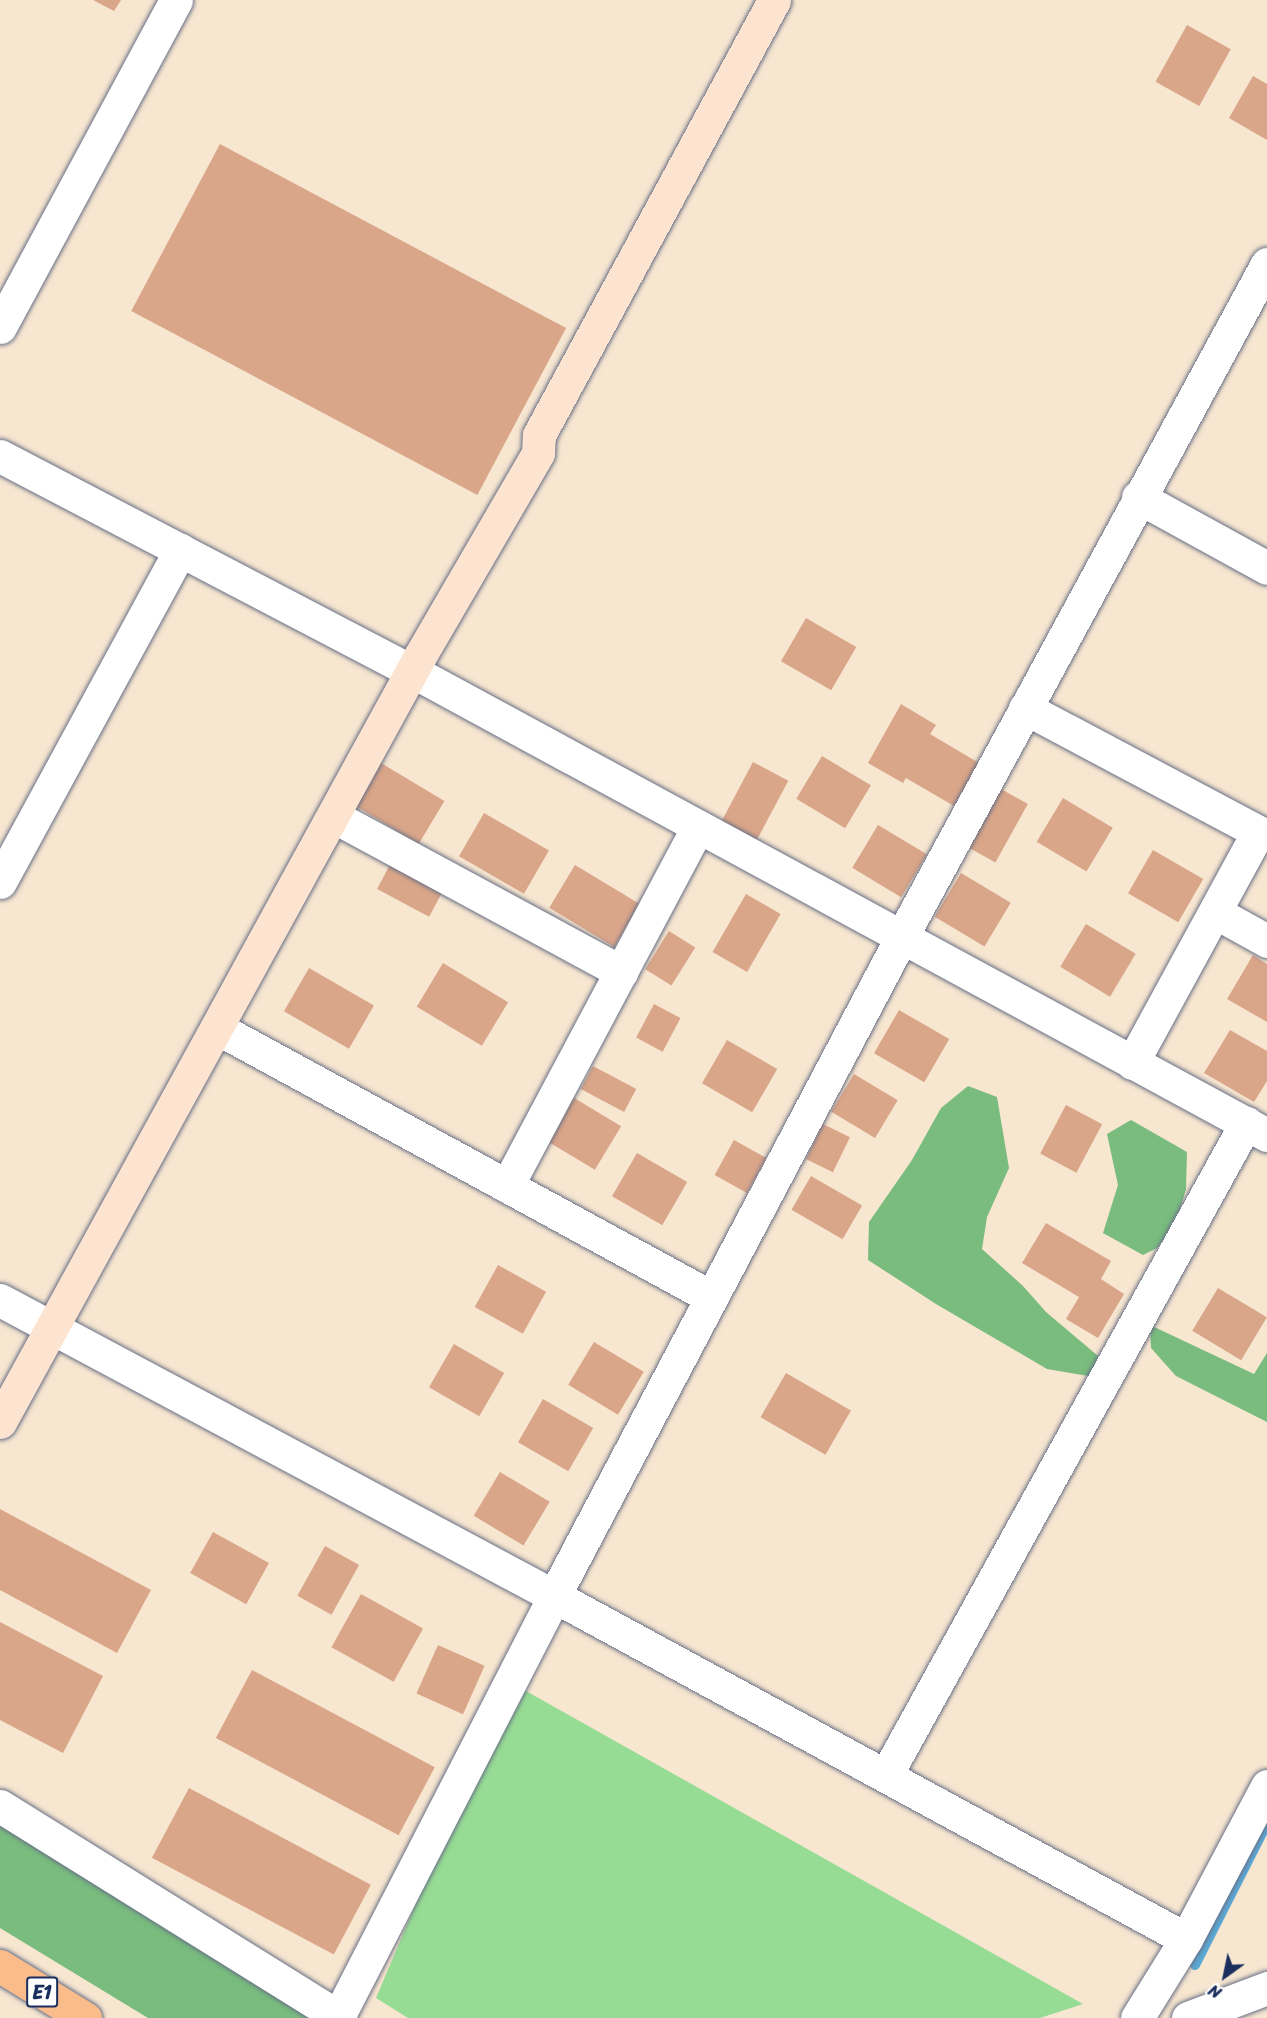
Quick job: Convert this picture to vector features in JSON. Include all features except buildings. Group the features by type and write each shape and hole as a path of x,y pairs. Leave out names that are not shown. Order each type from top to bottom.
{"highway":[{"name":"E1","path":"0,1966 85,2018"}],"street":[{"path":"0,327 176,0"},
{"path":"0,1422 412,671 538,453 539,435 774,0"},
{"path":"0,1806 339,2017 554,1596 901,938 1138,497 1267,264"},
{"path":"0,456 412,671 1256,1129 886,1774"},
{"path":"1138,497 1267,568"},
{"path":"0,882 180,550"},
{"path":"1025,708 1258,832 1132,1063"},
{"path":"333,816 621,972"},
{"path":"507,1186 698,827"},
{"path":"1215,912 1267,940"},
{"path":"217,1028 711,1298"},
{"path":"0,1300 886,1774 1186,1939"},
{"path":"1137,2018 1186,1939 1267,1786"},
{"path":"1188,2018 1267,1988"}],"green space":[{"path":"968,1086 997,1097 1009,1168 987,1217 982,1249 1023,1286 1046,1312 1104,1361 1094,1377 1047,1369 936,1304 868,1260 869,1222 912,1160 941,1108"},
{"path":"1131,1120 1187,1152 1186,1189 1175,1227 1157,1248 1143,1255 1103,1233 1118,1185 1107,1134"},
{"path":"1150,1325 1254,1374 1267,1353 1267,1422 1176,1376 1151,1348"},
{"path":"510,1682 1083,2004 1040,2018 408,2018 376,1998"},
{"path":"0,1807 330,2018 148,2018 0,1928"}],"waterway":[{"path":"1195,1965 1267,1823"}]}
